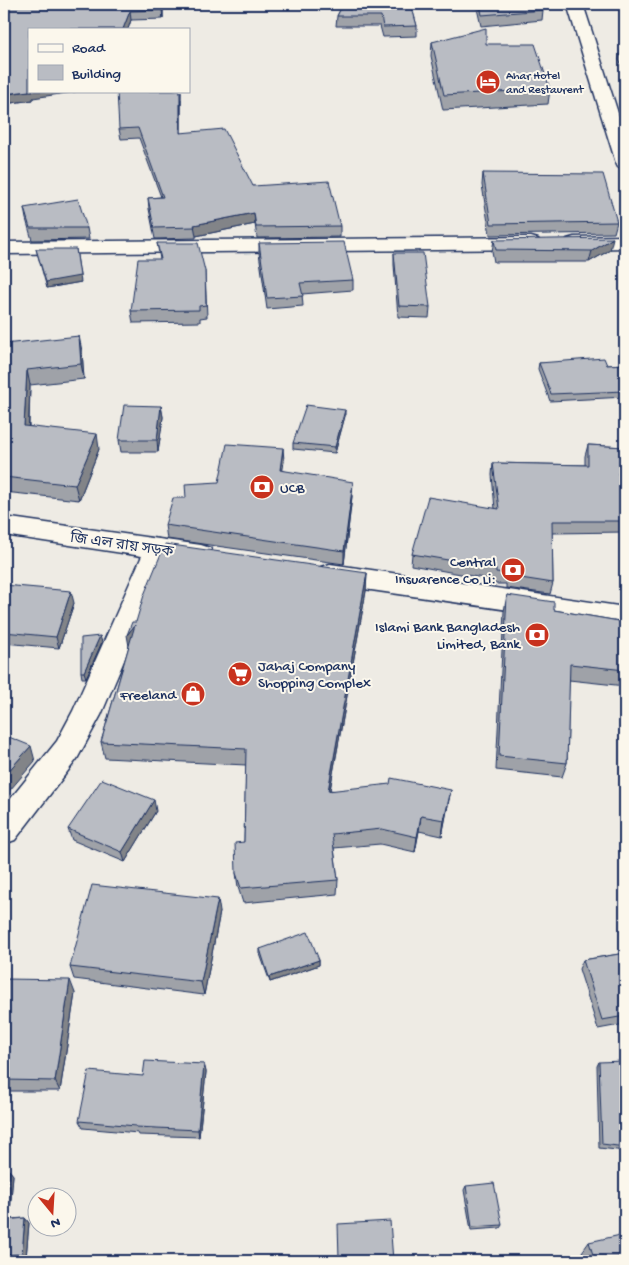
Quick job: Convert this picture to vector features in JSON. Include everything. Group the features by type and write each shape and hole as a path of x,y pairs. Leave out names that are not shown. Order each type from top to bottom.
{"main road":[{"path":"575,4 625,163"},
{"path":"4,248 625,242"},
{"name":"জি এল রায় সড়ক","path":"4,526 226,559"},
{"path":"4,830 67,750 86,715 158,549"},
{"path":"304,570 625,618"}],"building":[{"path":"4,4 162,4 162,10 130,11 123,28 28,28 28,91 4,94"},
{"path":"343,4 411,4 417,26 383,27 381,16 337,16"},
{"path":"480,4 541,4 543,10 482,15"},
{"name":"Ahar Hotel and Restaurent","path":"486,28 486,44 535,44 550,89 444,95 432,42"},
{"path":"621,50 625,50 625,58"},
{"path":"117,92 180,92 180,133 224,129 253,186 329,181 340,226 256,227 254,213 194,225 195,227 154,228 148,198 163,197 138,128 119,129"},
{"path":"483,173 603,174 617,222 491,224"},
{"path":"78,199 87,228 30,228 24,208"},
{"path":"613,238 592,251 496,250 494,240"},
{"path":"344,242 353,280 300,283 303,296 267,298 259,243"},
{"path":"157,243 198,243 205,271 206,305 199,306 199,310 131,311 138,259 161,259"},
{"path":"36,249 76,249 80,276 46,282"},
{"path":"394,253 423,253 430,307 399,306"},
{"path":"79,336 81,364 27,370 24,426 97,434 75,485 4,477 4,344"},
{"path":"604,358 607,365 625,364 625,391 551,394 539,363"},
{"path":"124,405 161,406 157,440 119,440"},
{"path":"306,405 345,410 335,447 293,443"},
{"path":"227,444 283,448 280,470 353,482 344,551 165,525 173,498 186,498 185,484 219,482"},
{"path":"588,445 625,447 625,473 618,473 625,501 625,521 552,521 553,583 508,576 508,573 496,572 496,568 412,554 428,497 499,509 493,463 588,465"},
{"name":"Jahaj Company Shopping Complex","path":"165,544 367,573 328,791 390,784 391,778 451,790 444,820 421,816 417,837 382,829 332,834 338,880 241,888 236,873 235,843 244,842 246,749 101,742 135,625 127,635 132,622 136,622 144,595"},
{"path":"4,585 71,591 56,637 4,632"},
{"path":"507,595 554,602 554,610 625,622 625,670 570,664 567,763 499,756"},
{"path":"100,636 84,672 81,672 81,638"},
{"path":"4,735 31,746 4,776"},
{"path":"102,779 154,800 122,852 68,829"},
{"path":"92,885 218,899 201,982 70,967"},
{"path":"308,932 319,960 269,977 260,949"},
{"path":"625,953 625,1016 602,1020 583,960"},
{"path":"4,979 70,980 55,1081 4,1080"},
{"path":"145,1061 204,1064 198,1130 136,1127 79,1121 89,1071 143,1076"},
{"path":"623,1061 625,1147 602,1144 599,1062"},
{"path":"4,1170 9,1170 5,1220 25,1218 22,1254 4,1255"},
{"path":"494,1183 502,1225 472,1227 466,1186"},
{"path":"390,1221 393,1261 260,1261 339,1258 338,1224"},
{"path":"625,1234 625,1261 595,1261 589,1242"}],"place":[{"name":"Ahar Hotel and Restaurent","path":"488,82"},
{"name":"UCB","path":"262,487"},
{"name":"Central Insuarence Co Li:","path":"513,570"},
{"name":"Islami Bank Bangladesh Limited, Bank","path":"537,635"},
{"name":"Jahaj Company Shopping Complex","path":"240,674"},
{"name":"Freeland","path":"193,694"}]}
